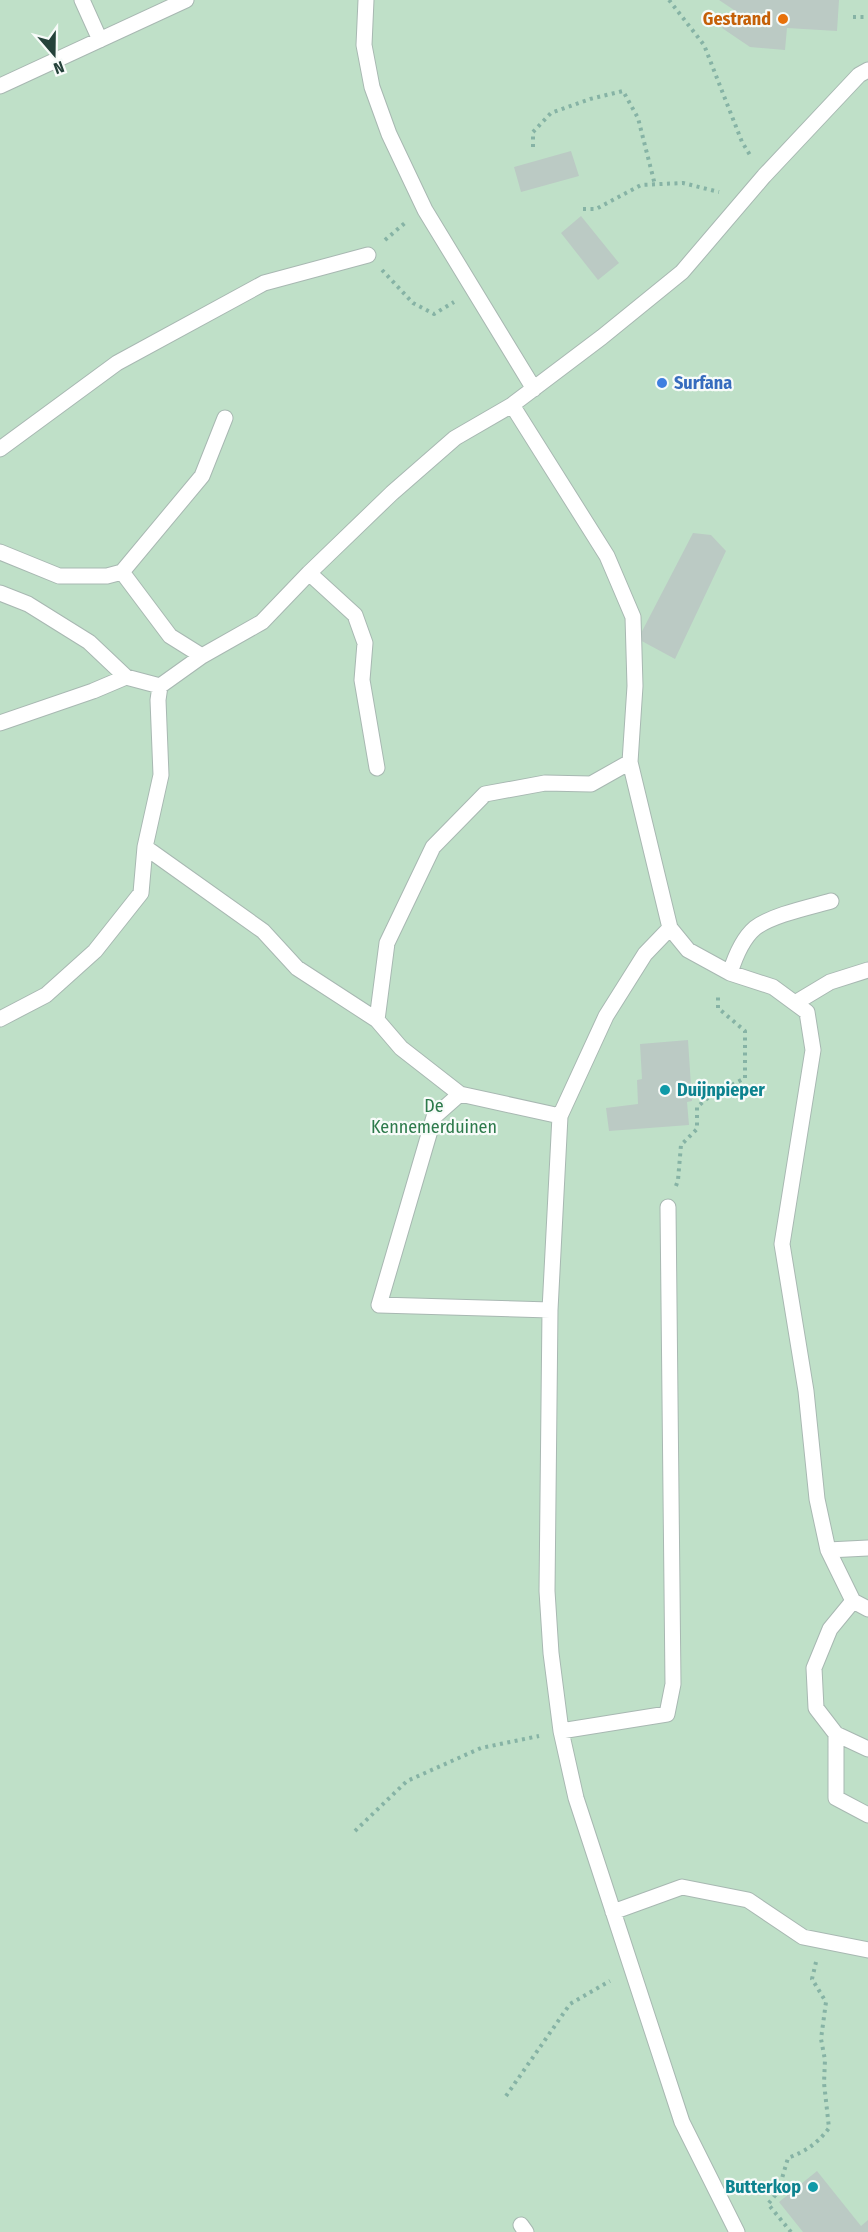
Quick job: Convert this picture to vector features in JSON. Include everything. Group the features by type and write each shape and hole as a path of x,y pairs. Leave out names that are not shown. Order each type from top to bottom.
{"lane":[{"path":"82,0 100,40"},
{"path":"1,83 186,0"},
{"path":"366,0 364,45 372,87 389,134 425,210 534,389"},
{"path":"0,1019 46,995 95,951 141,893 145,847 161,775 158,700 160,686 202,656 262,622 392,493 455,438 512,405 534,389 602,338 682,272 764,176 859,75 868,70"},
{"path":"0,449 117,363 264,283 368,255"},
{"path":"512,405 607,556 633,617 635,687 630,762 670,928 688,950 724,970 772,987 807,1012 813,1050 782,1244 806,1391 817,1499 828,1550 854,1601 868,1609"},
{"path":"0,552 59,576 107,576 122,572 202,476 225,418"},
{"path":"122,572 170,636 202,656"},
{"path":"309,573 355,615 365,643 362,680 377,768"},
{"path":"0,593 28,604 88,642 126,677 160,686"},
{"path":"0,723 93,691 126,677"},
{"path":"377,1020 387,943 433,848 485,794 545,783 591,784 630,762"},
{"path":"145,847 263,931 297,968 377,1020 401,1048 460,1094 560,1116"},
{"path":"724,970 755,928 783,915 831,901"},
{"path":"670,928 645,954 606,1016 560,1116 550,1310 547,1591 551,1653 561,1731 576,1798 682,2122 737,2232"},
{"path":"795,1003 830,982 868,970"},
{"path":"460,1094 434,1117 379,1305 550,1310"},
{"path":"561,1731 667,1714 673,1684 668,1207"},
{"path":"828,1550 868,1548"},
{"path":"854,1601 830,1629 813,1668 816,1708 836,1734 868,1749"},
{"path":"836,1734 836,1798 868,1815"},
{"path":"613,1912 682,1887 748,1900 803,1937 868,1950"}],"path":[{"path":"669,0 704,45 742,142 764,176"},
{"path":"853,17 868,18"},
{"path":"533,147 533,132 551,113 590,99 623,91 638,118 655,185"},
{"path":"583,209 596,209 641,185 683,183 721,192 741,203"},
{"path":"425,210 404,223 368,255 413,303 434,314 474,289"},
{"path":"668,1207 678,1180 681,1145 697,1129 697,1107 709,1096 745,1078 745,1031 718,1008 724,970"},
{"path":"355,1831 407,1781 481,1748 561,1731"},
{"path":"791,2232 768,2204 778,2192 788,2158 807,2151 819,2142 829,2128 824,2083 825,2060 821,2039 826,2002 812,1979 820,1941"},
{"path":"506,2096 570,2004 633,1968"}],"green space":[{"name":"De Kennemerduinen","path":"0,0 868,0 868,2232 0,2232"}],"building":[{"name":"Gestrand","path":"719,0 839,0 837,31 787,28 785,50 750,47 722,28 734,10"},
{"path":"571,151 579,176 521,192 514,167"},
{"path":"581,216 619,263 598,280 561,233"},
{"path":"693,533 711,535 726,551 675,659 638,639"},
{"name":"Duijnpieper","path":"688,1040 692,1101 687,1102 689,1125 609,1131 606,1108 638,1104 637,1080 642,1079 640,1044"},
{"name":"Butterkop","path":"817,2171 861,2226 868,2220 868,2232 803,2232 779,2202"}],"place":[{"name":"Gestrand","path":"783,19"},
{"name":"Surfana","path":"662,383"},
{"name":"Duijnpieper","path":"665,1090"},
{"name":"Butterkop","path":"813,2187"}]}
